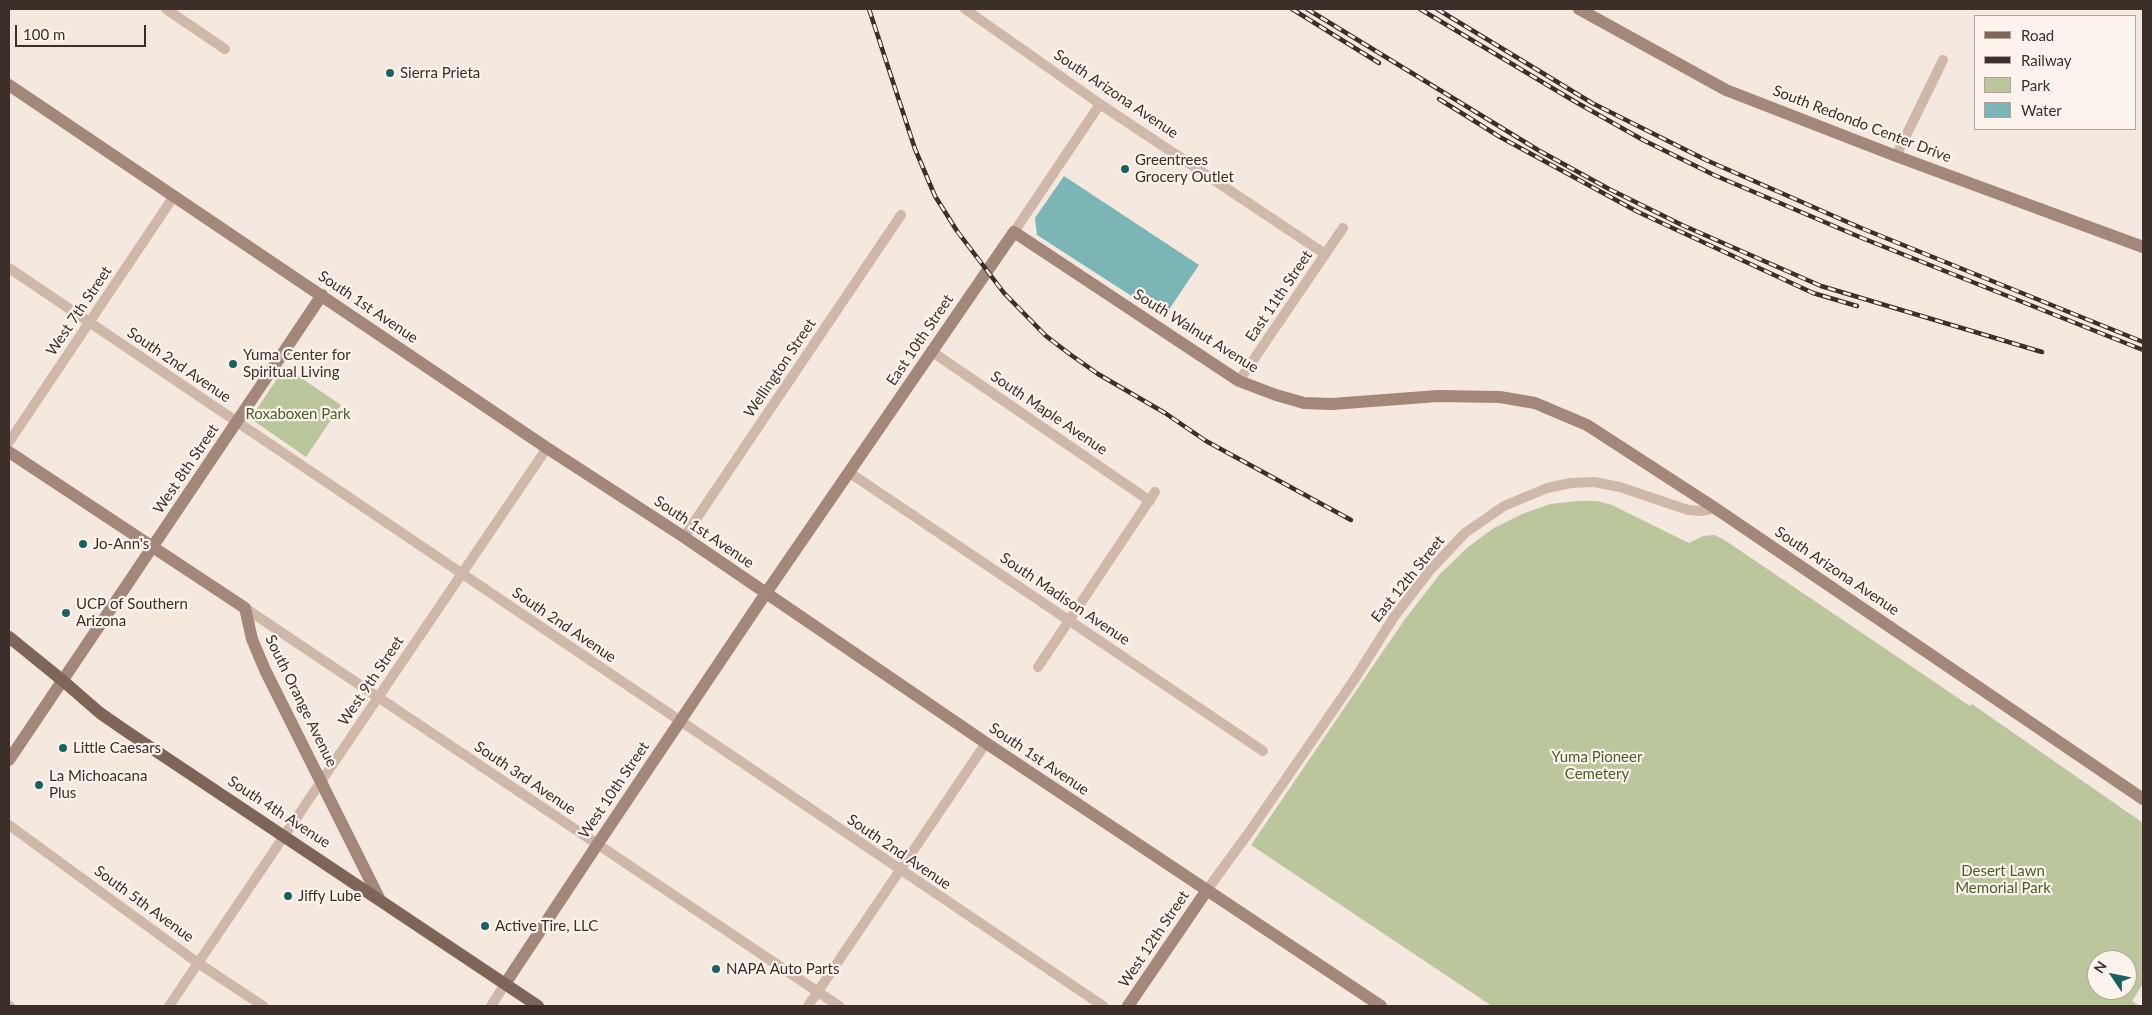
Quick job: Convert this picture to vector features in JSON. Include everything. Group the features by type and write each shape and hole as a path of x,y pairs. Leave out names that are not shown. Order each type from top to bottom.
{"main road":[{"name":"South 4th Avenue","path":"9,637 100,713 126,732 379,898 538,1006"}],"street":[{"path":"166,9 225,49"},
{"name":"South Arizona Avenue","path":"965,9 1100,104 1325,254"},
{"name":"South Redondo Center Drive","path":"1579,9 1718,87 1896,156 2143,247"},
{"path":"1896,156 1943,60"},
{"name":"South 1st Avenue","path":"9,85 547,448 684,537 986,743 1381,1006"},
{"name":"East 10th Street","path":"766,594 1100,104"},
{"name":"West 7th Street","path":"9,442 174,196"},
{"name":"Wellington Street","path":"684,537 901,215"},
{"name":"East 11th Street","path":"1239,381 1342,228"},
{"name":"South Walnut Avenue","path":"1014,232 1239,381 1276,395 1304,403 1362,402 1438,396 1500,397"},
{"name":"South 2nd Avenue","path":"9,268 900,871 1103,1006"},
{"name":"West 8th Street","path":"9,760 322,295"},
{"name":"South Maple Avenue","path":"931,351 1153,497 1069,620"},
{"name":"South Arizona Avenue","path":"1500,397 1535,403 1587,426 1715,508 2143,798"},
{"name":"West 9th Street","path":"169,1006 547,448"},
{"path":"9,452 245,608"},
{"name":"South Madison Avenue","path":"850,473 1263,751"},
{"name":"East 12th Street","path":"1207,890 1354,680 1394,617 1431,569 1465,534 1504,506 1547,488 1571,483 1594,482 1620,486 1688,510 1701,511 1715,508"},
{"name":"West 10th Street","path":"490,1006 596,845 766,594"},
{"name":"South 3rd Avenue","path":"245,608 596,845 839,1006"},
{"name":"South Orange Avenue","path":"245,608 252,639 265,670 379,898"},
{"path":"1038,667 1069,620"},
{"path":"808,1006 986,743"},
{"name":"South 5th Avenue","path":"9,825 198,963 263,1006"},
{"name":"West 12th Street","path":"1128,1006 1207,890"}],"green space":[{"name":"Roxaboxen Park","path":"285,367 341,405 306,457 254,421 252,416"},
{"name":"Yuma Pioneer Cemetery","path":"1597,501 1612,505 1689,543 1703,536 1714,535 1723,539 1970,706 1972,704 2143,823 2143,984 2137,993 2137,950 2087,950 2087,1000 2133,1000 2139,1006 1492,1006 1251,845 1405,619 1440,574 1468,547 1494,528 1522,514 1550,504"}],"water":[{"path":"1064,176 1199,265 1164,317 1037,235 1035,218"}],"railway":[{"path":"869,9 915,149 935,196 957,231 1004,293 1046,336 1098,374 1165,413 1206,441 1351,520"},
{"path":"1292,9 1379,63"},
{"path":"1307,9 1538,150 1609,189 1682,225 1821,286 2042,352"},
{"path":"1420,9 1643,140 1714,175 1862,238 2143,350"},
{"path":"1437,9 1592,103 1706,160 1861,228 2143,342"},
{"path":"1439,99 1500,137 1638,212 1813,293 1857,306"}],"place":[{"name":"Sierra Prieta","path":"390,73"},
{"name":"Greentrees Grocery Outlet","path":"1125,169"},
{"name":"Yuma Center for Spiritual Living","path":"233,364"},
{"name":"Jo-Ann's","path":"83,544"},
{"name":"UCP of Southern Arizona","path":"66,613"},
{"name":"Little Caesars","path":"63,748"},
{"name":"La Michoacana Plus","path":"39,785"},
{"name":"Jiffy Lube","path":"288,896"},
{"name":"Active Tire, LLC","path":"485,926"},
{"name":"NAPA Auto Parts","path":"716,969"}],"park label":[{"name":"Desert Lawn Memorial Park","path":"2003,880"}]}
